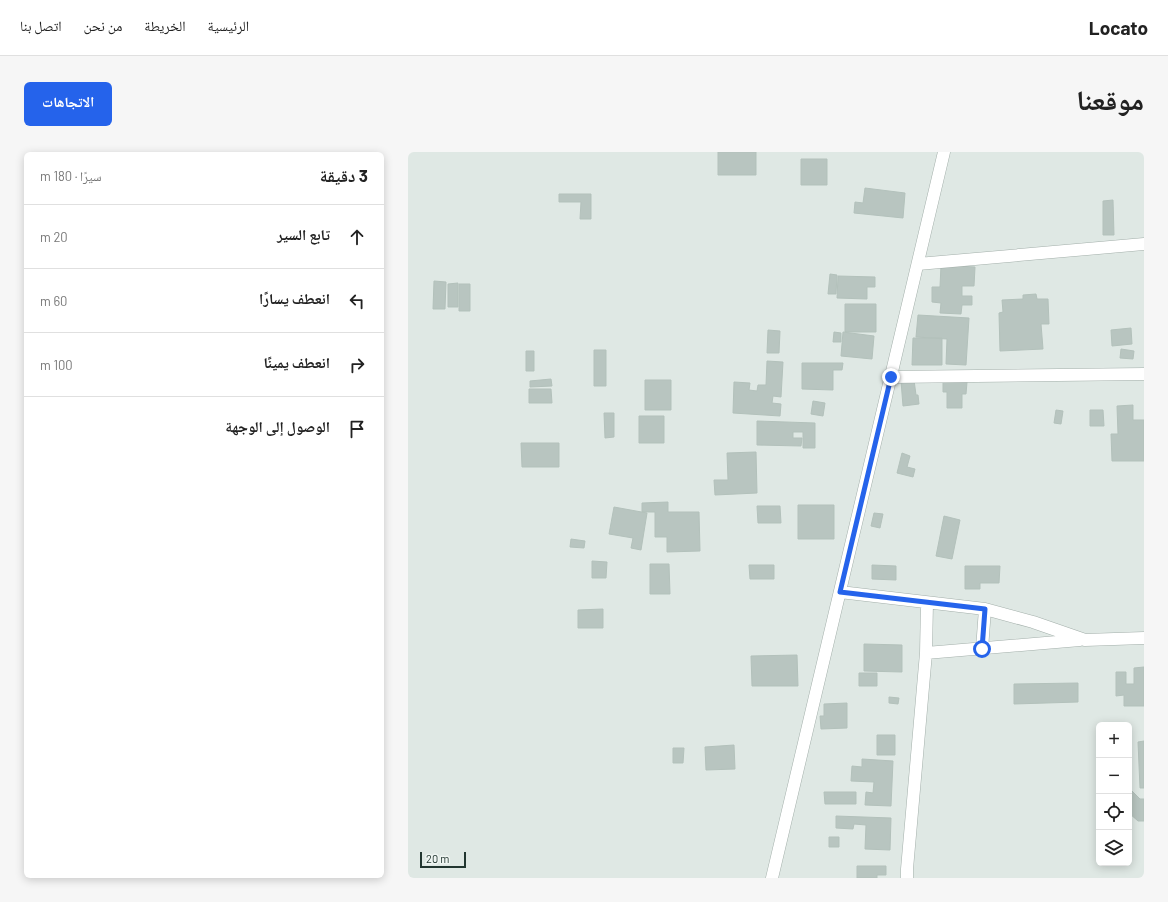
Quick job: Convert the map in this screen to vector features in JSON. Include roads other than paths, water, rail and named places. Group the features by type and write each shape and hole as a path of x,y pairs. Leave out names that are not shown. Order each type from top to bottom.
{"street":[{"path":"772,878 944,152"},
{"path":"918,264 1144,244"},
{"path":"891,377 1144,374"},
{"path":"840,592 985,609 1033,622 1085,640"},
{"path":"907,878 926,654 927,603"},
{"path":"982,649 985,609"},
{"path":"926,654 1085,640 1144,638"}]}
